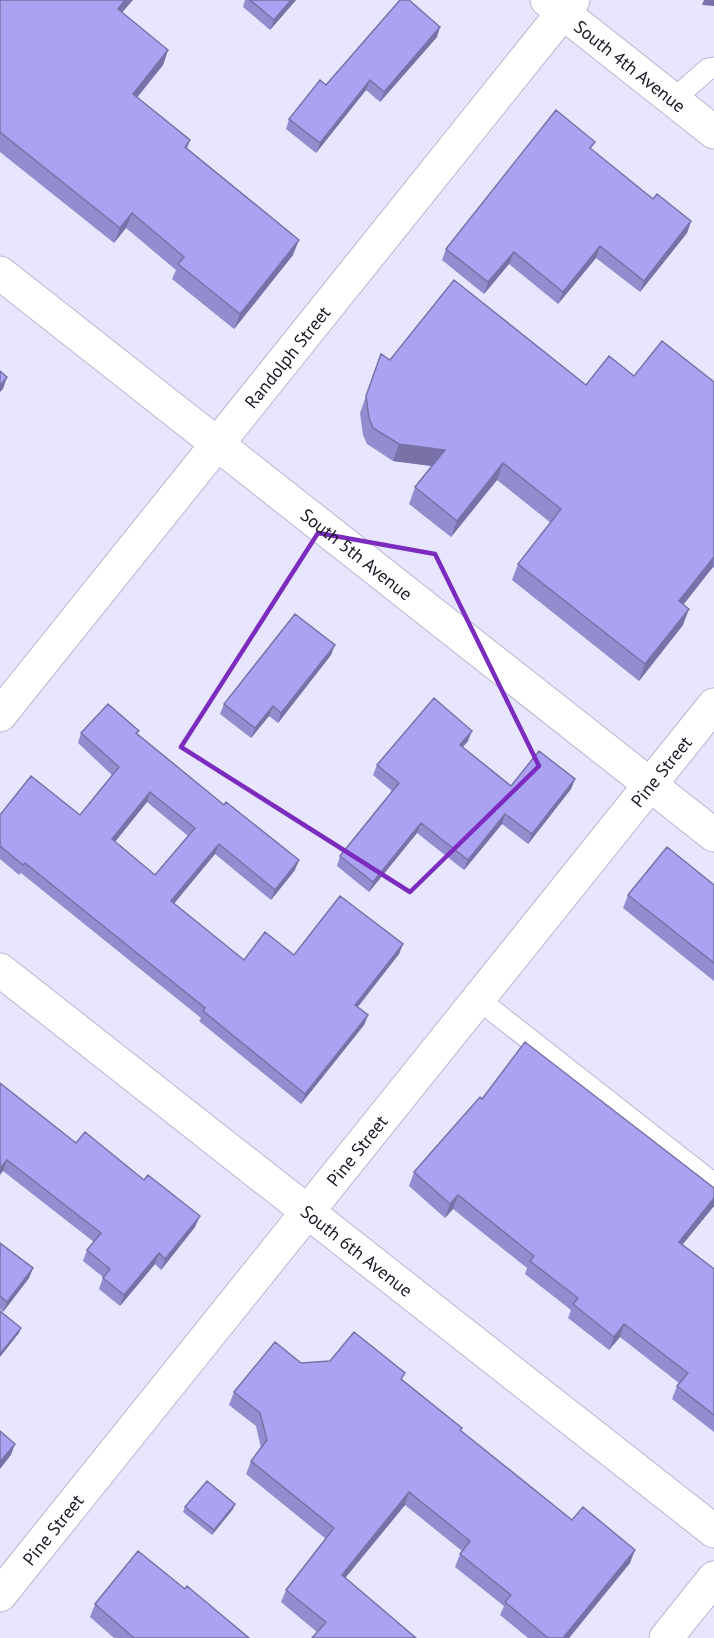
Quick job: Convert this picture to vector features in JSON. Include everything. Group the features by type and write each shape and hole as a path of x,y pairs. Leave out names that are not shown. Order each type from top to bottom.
{"street":[{"name":"South 4th Avenue","path":"561,4 714,132"},
{"name":"Randolph Street","path":"0,715 217,443 561,4"},
{"name":"South 5th Avenue","path":"0,273 714,835"},
{"name":"Pine Street","path":"0,1595 714,705"},
{"name":"South 6th Avenue","path":"0,970 714,1531"},
{"path":"666,1638 714,1578"}],"lane":[{"path":"673,100 708,69 714,68"},
{"path":"478,999 714,1184"}],"highlighted area":[{"path":"318,533 435,554 539,766 410,892 181,747"}],"building":[{"path":"0,0 125,0 118,9 168,50 133,94 190,140 185,147 299,240 240,314 178,264 184,257 132,213 120,228 0,132"},
{"path":"250,0 291,0 274,20"},
{"path":"400,0 409,0 440,27 384,92 370,80 320,143 289,119 320,80 326,85"},
{"path":"556,110 595,142 590,148 653,199 657,194 691,221 644,281 600,246 563,292 514,252 488,282 446,249"},
{"path":"454,280 586,385 609,356 634,376 662,341 714,382 714,557 679,601 689,609 645,664 518,564 561,509 503,463 457,521 415,487 445,450 399,444 373,428 366,396 381,354 390,360"},
{"path":"0,371 7,377 0,386"},
{"path":"295,614 335,645 281,713 273,706 255,728 224,704"},
{"path":"434,698 472,731 460,745 511,786 539,751 575,779 532,834 505,814 468,860 421,823 373,882 340,856 399,783 377,765"},
{"path":"108,704 139,731 136,733 224,805 226,802 299,860 275,890 219,844 171,901 244,960 265,932 294,955 340,896 403,944 355,1005 368,1015 305,1094 203,1011 205,1008 25,863 23,865 0,846 0,815 31,776 80,815 119,767 81,733","holes":["150,792 195,828 155,875 112,839"]},
{"path":"667,847 714,885 714,963 628,895"},
{"path":"525,1042 714,1188 714,1198 679,1242 714,1269 714,1415 677,1386 688,1373 624,1324 614,1337 573,1304 578,1298 530,1261 534,1256 458,1195 450,1204 414,1172 480,1097 482,1099"},
{"path":"0,1083 76,1143 85,1132 144,1180 148,1175 200,1216 165,1259 159,1253 124,1295 103,1278 110,1269 87,1250 101,1233 7,1160 0,1168"},
{"path":"0,1243 33,1268 7,1302 0,1296"},
{"path":"0,1311 21,1328 0,1354"},
{"path":"354,1332 405,1373 401,1379 462,1428 460,1430 572,1520 583,1507 635,1550 563,1638 548,1638 505,1602 511,1595 460,1554 470,1541 409,1492 342,1575 416,1638 312,1638 326,1622 286,1590 334,1528 251,1461 267,1440 260,1413 234,1392 275,1342 301,1363 330,1361"},
{"path":"0,1431 15,1444 0,1462"},
{"path":"207,1481 235,1504 214,1530 185,1507"},
{"path":"138,1551 185,1589 187,1586 249,1638 134,1638 95,1604"}]}
